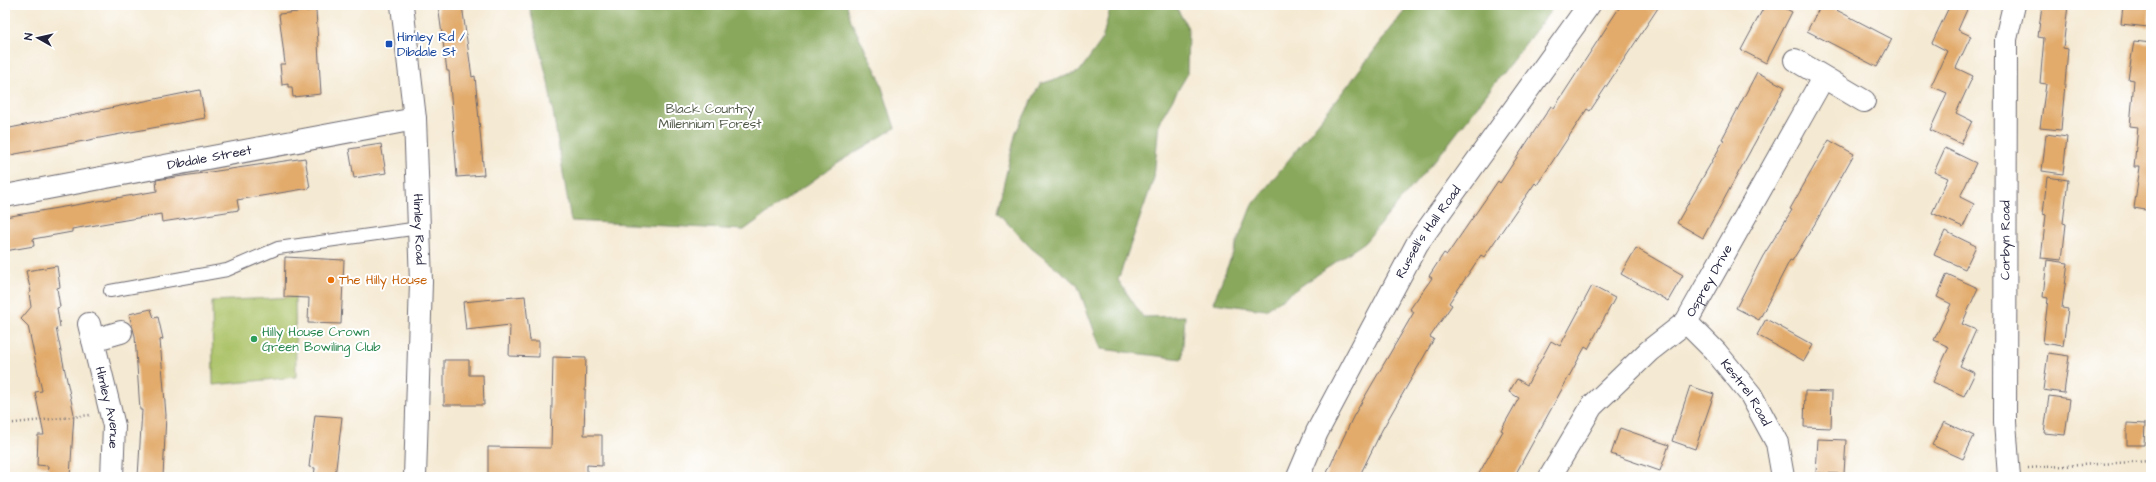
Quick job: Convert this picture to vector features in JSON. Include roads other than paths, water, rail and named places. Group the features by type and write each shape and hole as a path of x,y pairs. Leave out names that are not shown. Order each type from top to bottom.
{"street":[{"name":"Himley Road","path":"402,5 415,119 421,282 415,477"},
{"name":"Russell's Hall Road","path":"1298,477 1317,432 1417,244 1589,5"},
{"name":"Corbyn Road","path":"2008,473 2005,422 2006,39 2014,5"},
{"path":"1795,60 1864,101"},
{"name":"Osprey Drive","path":"1550,477 1592,406 1649,351 1686,322 1823,78"},
{"name":"Dibdale Street","path":"5,196 415,119"},
{"name":"Kestrel Road","path":"1686,322 1716,352 1751,396 1777,443 1783,477"},
{"name":"Himley Avenue","path":"112,477 114,426 91,332 121,332"}],"lane":[{"path":"110,291 226,270 278,248 419,228"}],"place":[{"name":"Himley Rd / Dibdale St","path":"389,44"},
{"name":"The Hilly House","path":"331,280"},
{"name":"Hilly House Crown Green Bowiling Club","path":"254,339"}],"park label":[{"name":"Black Country Millennium Forest","path":"710,116"}]}
